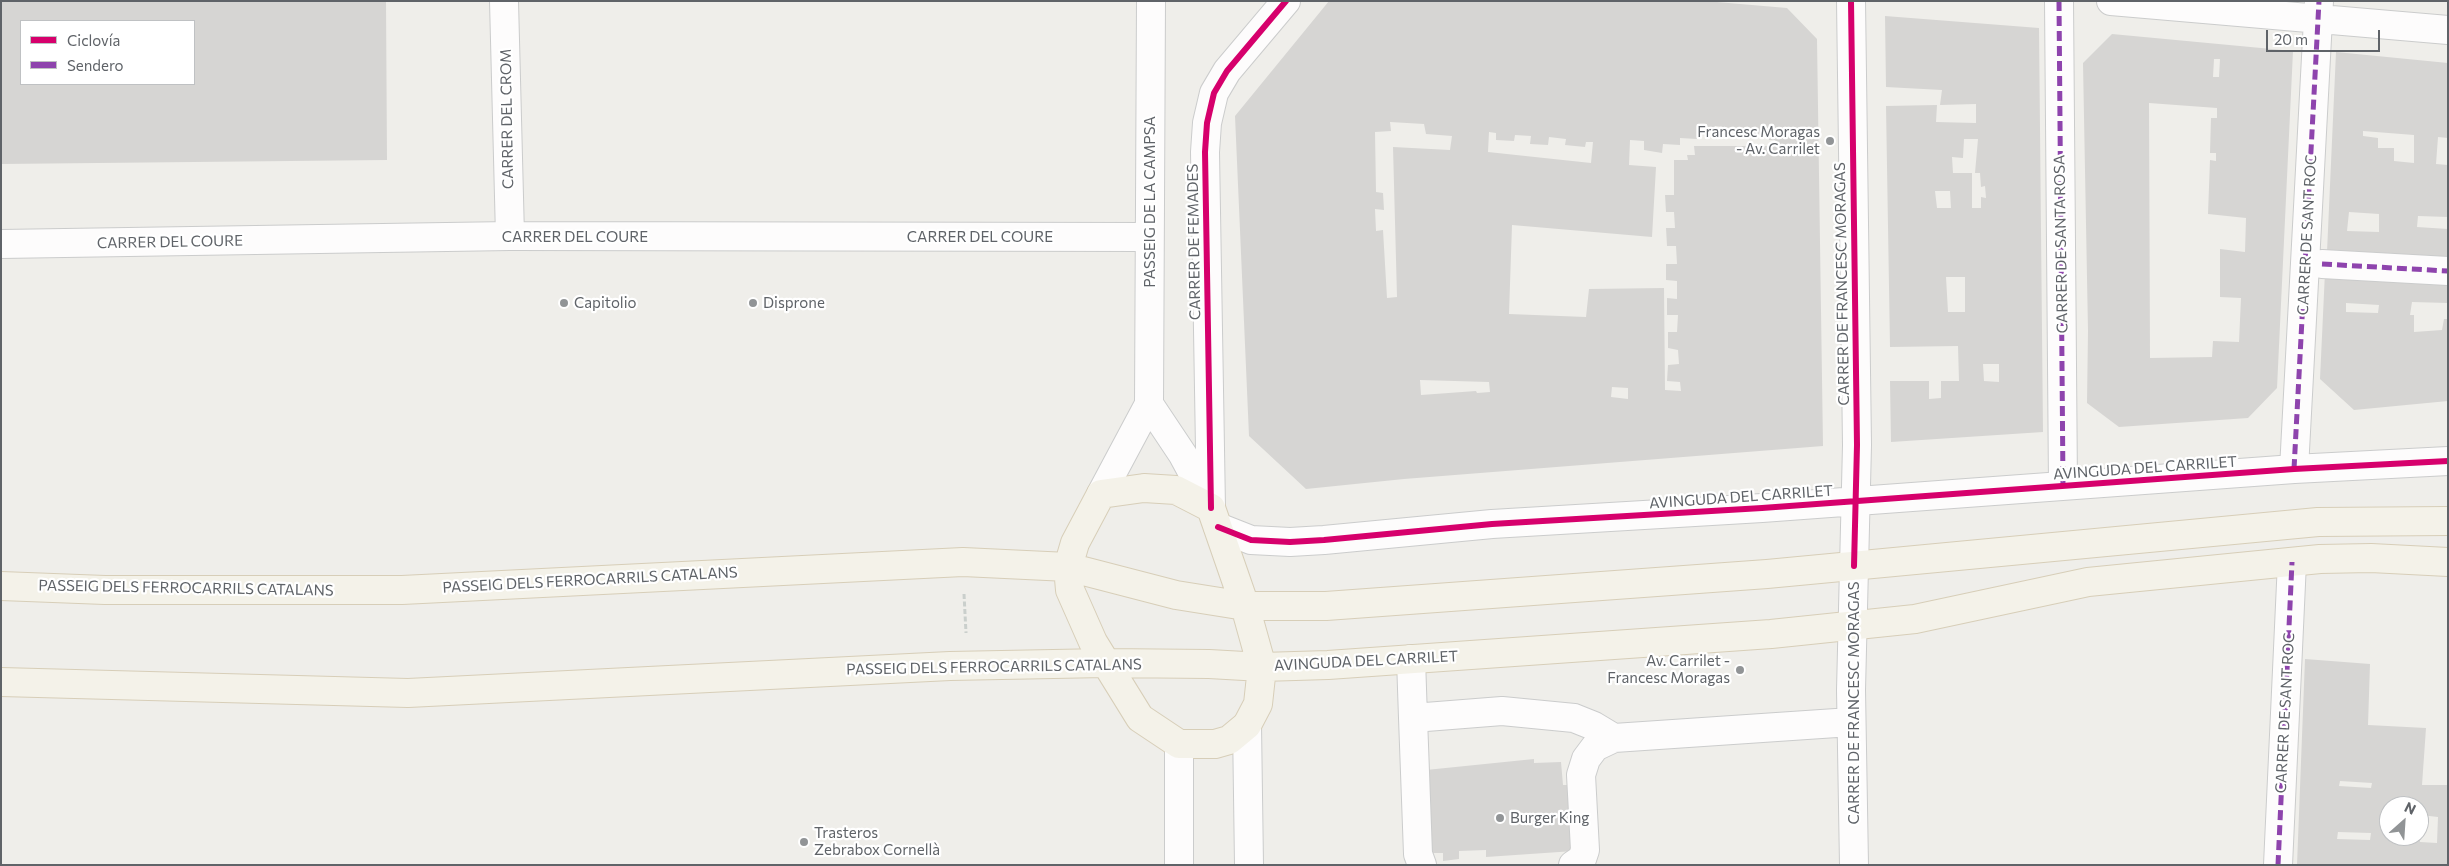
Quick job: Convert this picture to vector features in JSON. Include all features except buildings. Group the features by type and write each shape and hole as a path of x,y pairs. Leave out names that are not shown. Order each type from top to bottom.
{"main road":[{"path":"1144,488 1176,490 1215,518 1245,606 1262,668 1258,704 1247,725 1229,740 1215,744 1179,744 1140,718 1105,663 1083,622 1073,598 1068,567 1076,544 1101,494 1144,488"},
{"path":"1245,606 1326,606 1767,574 2318,522 2448,521"},
{"name":"AVINGUDA DEL CARRILET","path":"1177,664 1262,668 1771,634 1915,619 2088,582 2292,562 2371,558 2448,562"},
{"name":"PASSEIG DELS FERROCARRILS CATALANS","path":"1,586 105,590 402,590 963,562 1068,567 1176,595 1245,606"},
{"name":"PASSEIG DELS FERROCARRILS CATALANS","path":"1,682 408,693 940,666 1105,663 1177,664"}],"street":[{"name":"CARRER DEL CROM","path":"504,1 510,236"},
{"name":"PASSEIG DE LA CAMPSA","path":"1149,404 1151,1"},
{"name":"CARRER DE FEMADES","path":"1215,518 1205,152 1207,123 1214,93 1227,71 1286,1"},
{"name":"CARRER DE FRANCESC MORAGAS","path":"1851,1 1857,445 1851,722 1854,865"},
{"name":"CARRER DE SANTA ROSA","path":"2059,1 2063,486"},
{"path":"2111,1 2318,10 2448,30"},
{"name":"CARRER DE SANT ROC","path":"2294,469 2318,10"},
{"name":"CARRER DEL COURE","path":"1,244 510,236 1149,236"},
{"path":"2322,264 2448,272"},
{"path":"1101,494 1149,404 1183,455 1215,518"},
{"name":"AVINGUDA DEL CARRILET","path":"1215,518 1251,540 1290,542 1492,524 1855,502 2294,469 2448,461"},
{"name":"CARRER DE SANT ROC","path":"2278,865 2292,562"},
{"path":"1411,659 1418,854 1422,865"},
{"path":"1413,718 1502,712 1574,718 1594,726 1614,738"},
{"path":"1573,865 1582,859 1585,850 1581,774 1595,747 1614,738 1851,722"},
{"path":"1247,725 1249,865"},
{"path":"1179,744 1179,865"}],"marked path":[{"path":"2059,1 2063,486"},
{"path":"2294,469 2319,1"},
{"path":"2322,264 2448,271"},
{"path":"2278,865 2292,562"}],"cycle path":[{"path":"1211,508 1205,152 1207,123 1214,93 1227,71 1286,1"},
{"path":"1851,1 1857,445 1854,566"},
{"path":"1218,527 1251,540 1290,542 1492,524 1762,508 2294,469 2448,461"}],"place":[{"name":"Francesc Moragas - Av. Carrilet","path":"1830,141"},
{"name":"Capitolio","path":"564,303"},
{"name":"Disprone","path":"753,303"},
{"name":"Av. Carrilet - Francesc Moragas","path":"1740,670"},
{"name":"Burger King","path":"1500,818"},
{"name":"Trasteros Zebrabox Cornellà","path":"804,842"}]}
